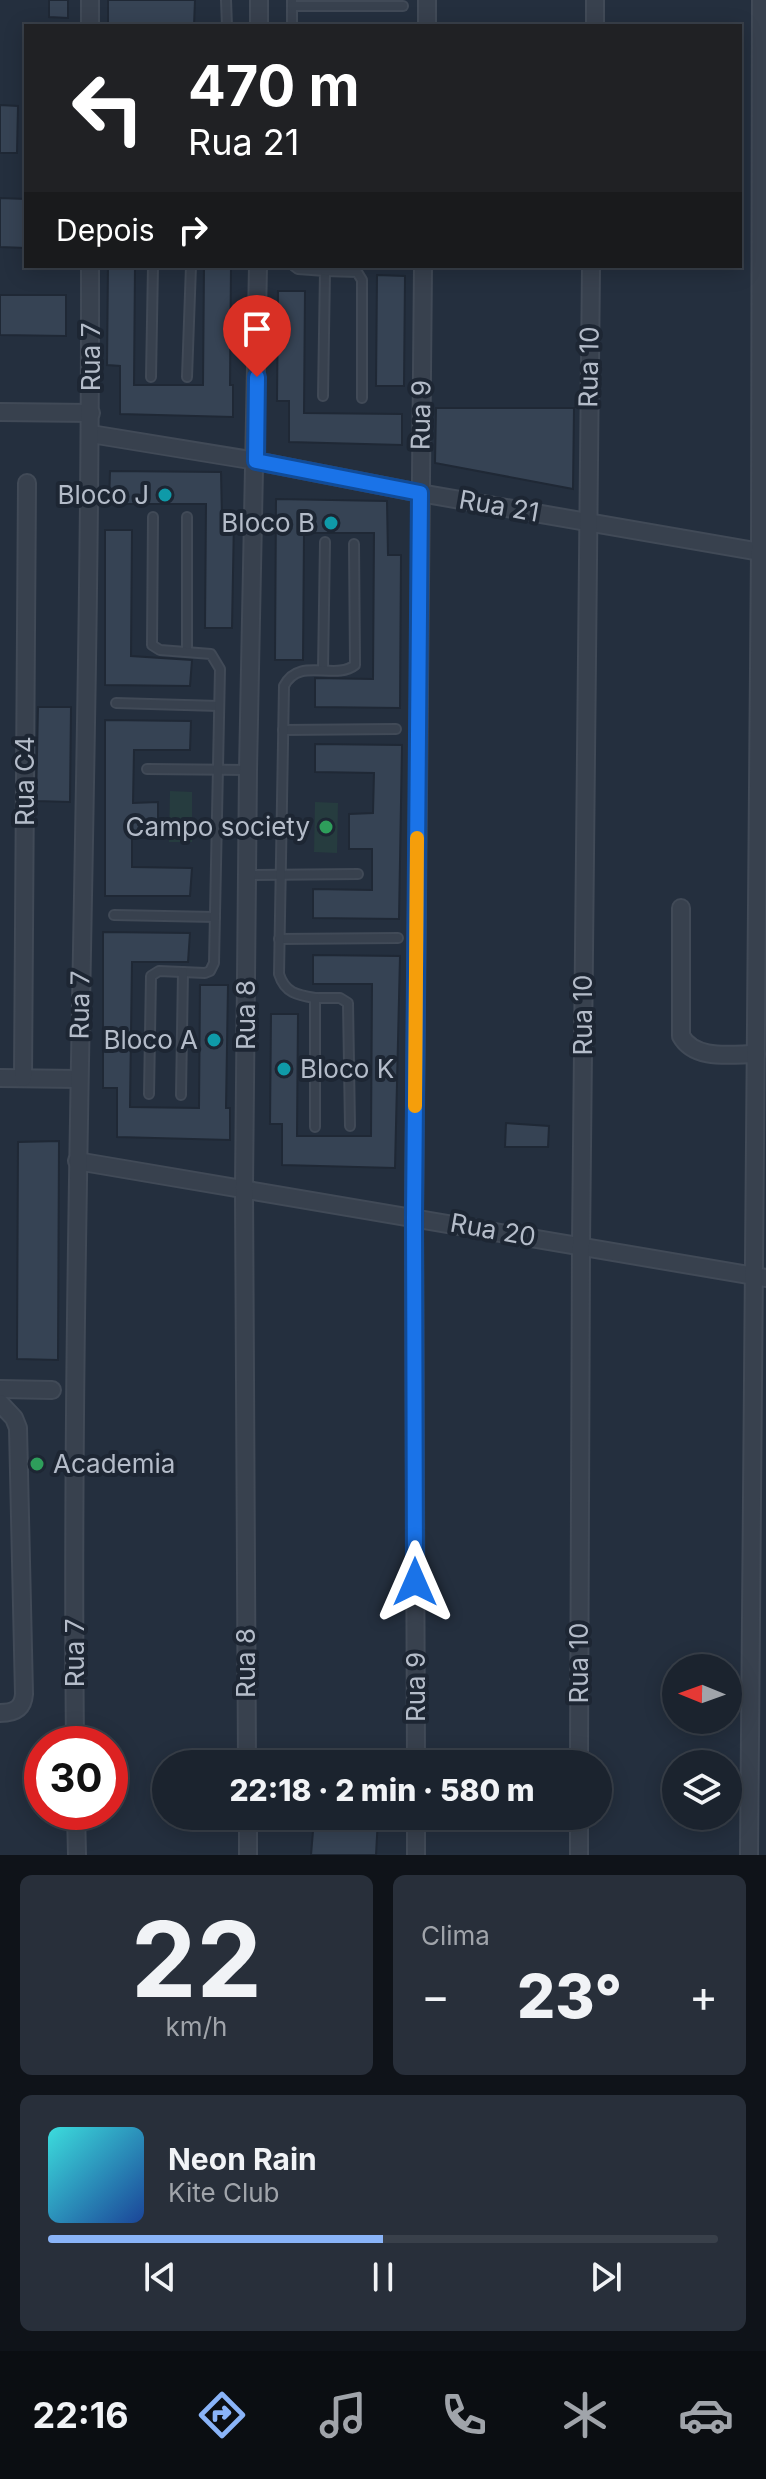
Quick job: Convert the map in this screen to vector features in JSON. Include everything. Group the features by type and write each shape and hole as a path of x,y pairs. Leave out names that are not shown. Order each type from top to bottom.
{"street":[{"path":"90,0 90,24"},
{"path":"259,0 259,24"},
{"path":"427,0 427,24"},
{"path":"595,0 595,24"},
{"path":"749,1855 760,1278 756,1054 763,552 761,0"},
{"name":"Rua 7","path":"75,1726 77,1161 91,434 90,268"},
{"name":"Rua 8","path":"247,1750 244,1188 258,268"},
{"name":"Rua 9","path":"416,1750 414,1217 423,268"},
{"name":"Rua 10","path":"579,1750 591,268"},
{"path":"0,412 91,413"},
{"name":"Rua 21","path":"91,434 763,552"},
{"name":"Rua C4","path":"23,1078 27,483"},
{"path":"681,908 681,1036 685,1044 697,1051 756,1054"},
{"path":"0,1078 79,1079"},
{"name":"Rua 20","path":"77,1161 760,1278"},
{"path":"0,1389 52,1390"},
{"path":"0,1403 14,1418 18,1428 24,1694 21,1707 0,1713"},
{"path":"76,1830 77,1855"},
{"path":"248,1830 248,1855"},
{"path":"416,1830 416,1855"},
{"path":"579,1830 579,1855"}],"lane":[{"path":"226,0 227,24"},
{"path":"292,24 292,3 403,6"},
{"path":"151,377 153,268"},
{"path":"187,377 191,268"},
{"path":"297,268 357,272 362,280 362,398"},
{"path":"323,396 325,271"},
{"path":"149,1094 151,976 159,971 205,973 213,968 220,669 211,654 160,650 152,645 153,517"},
{"path":"187,517 187,650"},
{"path":"323,669 325,542"},
{"path":"350,1126 348,1003 340,998 315,998 290,992 282,985 279,939 284,686 288,678 310,669 350,669 355,665 354,544"},
{"path":"116,703 219,706"},
{"path":"283,730 396,729"},
{"path":"147,769 248,770"},
{"path":"247,875 358,874"},
{"path":"114,915 215,917"},
{"path":"279,939 398,938"},
{"path":"181,1095 183,972"},
{"path":"315,998 315,1127"}],"green space":[{"name":"Campo society","path":"170,791 192,792 192,842 169,842"},
{"name":"Campo society","path":"315,802 338,803 337,853 314,852"}],"building":[{"path":"49,0 68,0 68,18 49,17"},
{"path":"108,0 195,0 194,24 108,24"},
{"path":"0,105 18,106 17,153 0,153"},
{"path":"0,198 24,199 24,248 0,247"},
{"path":"108,268 135,268 134,385 203,385 204,268 231,268 230,385 233,385 233,417 120,414 120,366 107,365"},
{"path":"377,275 405,276 404,386 376,386"},
{"path":"278,291 305,291 304,413 402,414 402,445 289,442 289,401 277,401"},
{"path":"0,295 66,295 66,336 0,335"},
{"path":"436,408 574,408 573,489 435,463"},
{"path":"110,471 221,472 222,518 234,518 232,628 205,628 206,504 109,504"},
{"path":"276,499 387,501 388,555 401,555 400,708 315,707 315,678 373,679 374,533 304,533 303,660 275,660"},
{"path":"105,530 132,530 131,656 192,660 190,686 105,685"},
{"path":"38,707 71,707 70,802 36,801"},
{"path":"105,720 191,721 190,750 134,750 133,803 158,802 158,838 132,838 132,867 192,868 190,896 105,896"},
{"path":"315,744 402,745 399,919 313,918 313,889 372,890 372,849 349,849 349,814 373,813 374,773 315,772"},
{"path":"103,932 190,933 188,962 132,962 130,1107 199,1108 200,985 228,985 226,1108 230,1108 230,1140 117,1137 117,1088 103,1088"},
{"path":"313,955 400,956 395,1168 282,1165 282,1124 270,1124 271,1014 298,1014 297,1136 371,1136 372,984 313,984"},
{"path":"506,1123 549,1126 548,1147 505,1147"},
{"path":"59,1141 58,1360 17,1359 18,1142"},
{"path":"377,1830 376,1855 311,1855 313,1831"}],"slow traffic":[{"path":"415,1106 417,838"}],"place":[{"name":"Bloco J","path":"165,495"},
{"name":"Bloco B","path":"331,523"},
{"name":"Campo society","path":"326,827"},
{"name":"Bloco A","path":"214,1040"},
{"name":"Bloco K","path":"284,1069"},
{"name":"Academia","path":"37,1464"}],"route":[{"path":"257,377 256,461 420,493 414,1217 415,1582"}]}
